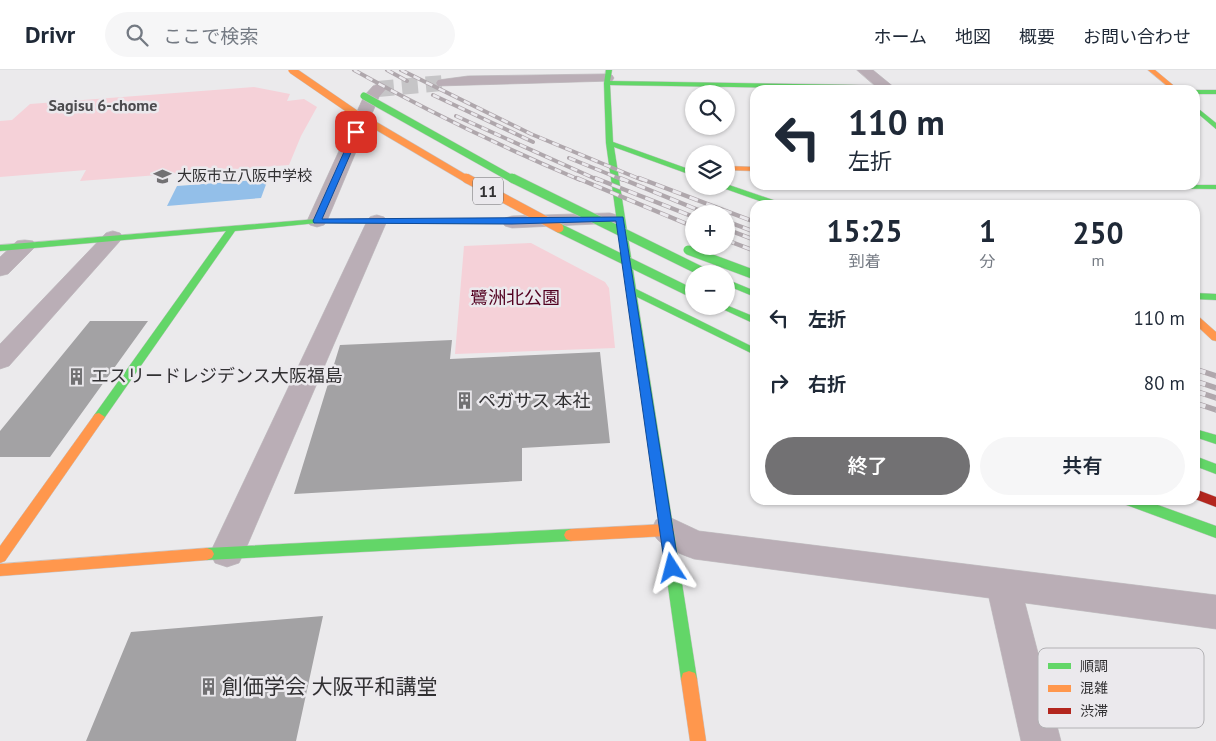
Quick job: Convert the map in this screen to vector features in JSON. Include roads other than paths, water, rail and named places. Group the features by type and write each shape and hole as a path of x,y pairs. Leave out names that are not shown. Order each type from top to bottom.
{"main road":[{"name":"11","path":"292,70 404,143 568,235 685,290"},
{"path":"749,70 753,85"},
{"path":"1150,70 1170,85"},
{"path":"952,76 961,85"},
{"path":"698,741 620,219 610,142 608,77 750,88"},
{"name":"11","path":"352,88 438,139 612,230 688,265"},
{"path":"1200,92 1216,92"},
{"path":"1200,113 1216,127"},
{"path":"610,142 685,171"},
{"path":"673,167 685,167"},
{"path":"735,168 750,169"},
{"name":"11","path":"529,186 662,239"},
{"path":"1200,186 1216,186"},
{"path":"735,189 765,200"},
{"path":"1067,190 1076,199"},
{"path":"0,248 317,221 512,222"},
{"path":"0,557 232,227"},
{"path":"680,246 750,273"},
{"path":"735,286 750,292"},
{"path":"631,290 750,350"},
{"path":"1200,296 1216,297"},
{"path":"735,312 750,319"},
{"path":"1200,323 1216,338"},
{"path":"1202,341 1216,345"},
{"path":"1200,435 1216,440"},
{"path":"1200,463 1216,469"},
{"path":"1200,496 1216,502"},
{"path":"1143,505 1216,532"},
{"path":"0,570 227,553 667,530"}],"street":[{"path":"864,70 883,85"},
{"path":"443,83 468,80 608,77"},
{"path":"317,221 372,96 378,89"},
{"path":"512,222 620,219"},
{"path":"227,553 377,221"},
{"path":"0,360 113,237"},
{"path":"0,269 25,246"},
{"path":"667,530 694,545 1216,612"},
{"path":"1003,585 1041,741"}],"water":[{"path":"268,179 261,198 167,206 177,186"}],"tunnel":[{"path":"378,89 443,83"}],"railway":[{"path":"354,70 465,128 580,180"},
{"path":"387,70 407,81"},
{"path":"401,70 531,134 642,180"},
{"path":"433,95 533,142"},
{"path":"456,116 598,180"},
{"path":"569,158 623,180"},
{"path":"577,178 685,223"},
{"path":"595,178 685,213"},
{"path":"620,178 686,205"},
{"path":"639,178 750,220"},
{"path":"735,224 750,230"},
{"path":"735,232 750,238"},
{"path":"735,243 750,249"},
{"path":"1200,371 1216,376"},
{"path":"1200,383 1216,388"},
{"path":"1200,393 1216,398"},
{"path":"1200,405 1216,410"}],"place":[{"name":"大阪市立八阪中学校","path":"163,176"},
{"name":"エスリードレジデンス大阪福島","path":"77,376"},
{"name":"ペガサス 本社","path":"464,401"},
{"name":"創価学会 大阪平和講堂","path":"208,687"}],"district":[{"name":"Sagisu 6-chome","path":"103,105"}],"park label":[{"name":"鷺洲北公園","path":"515,298"}]}
